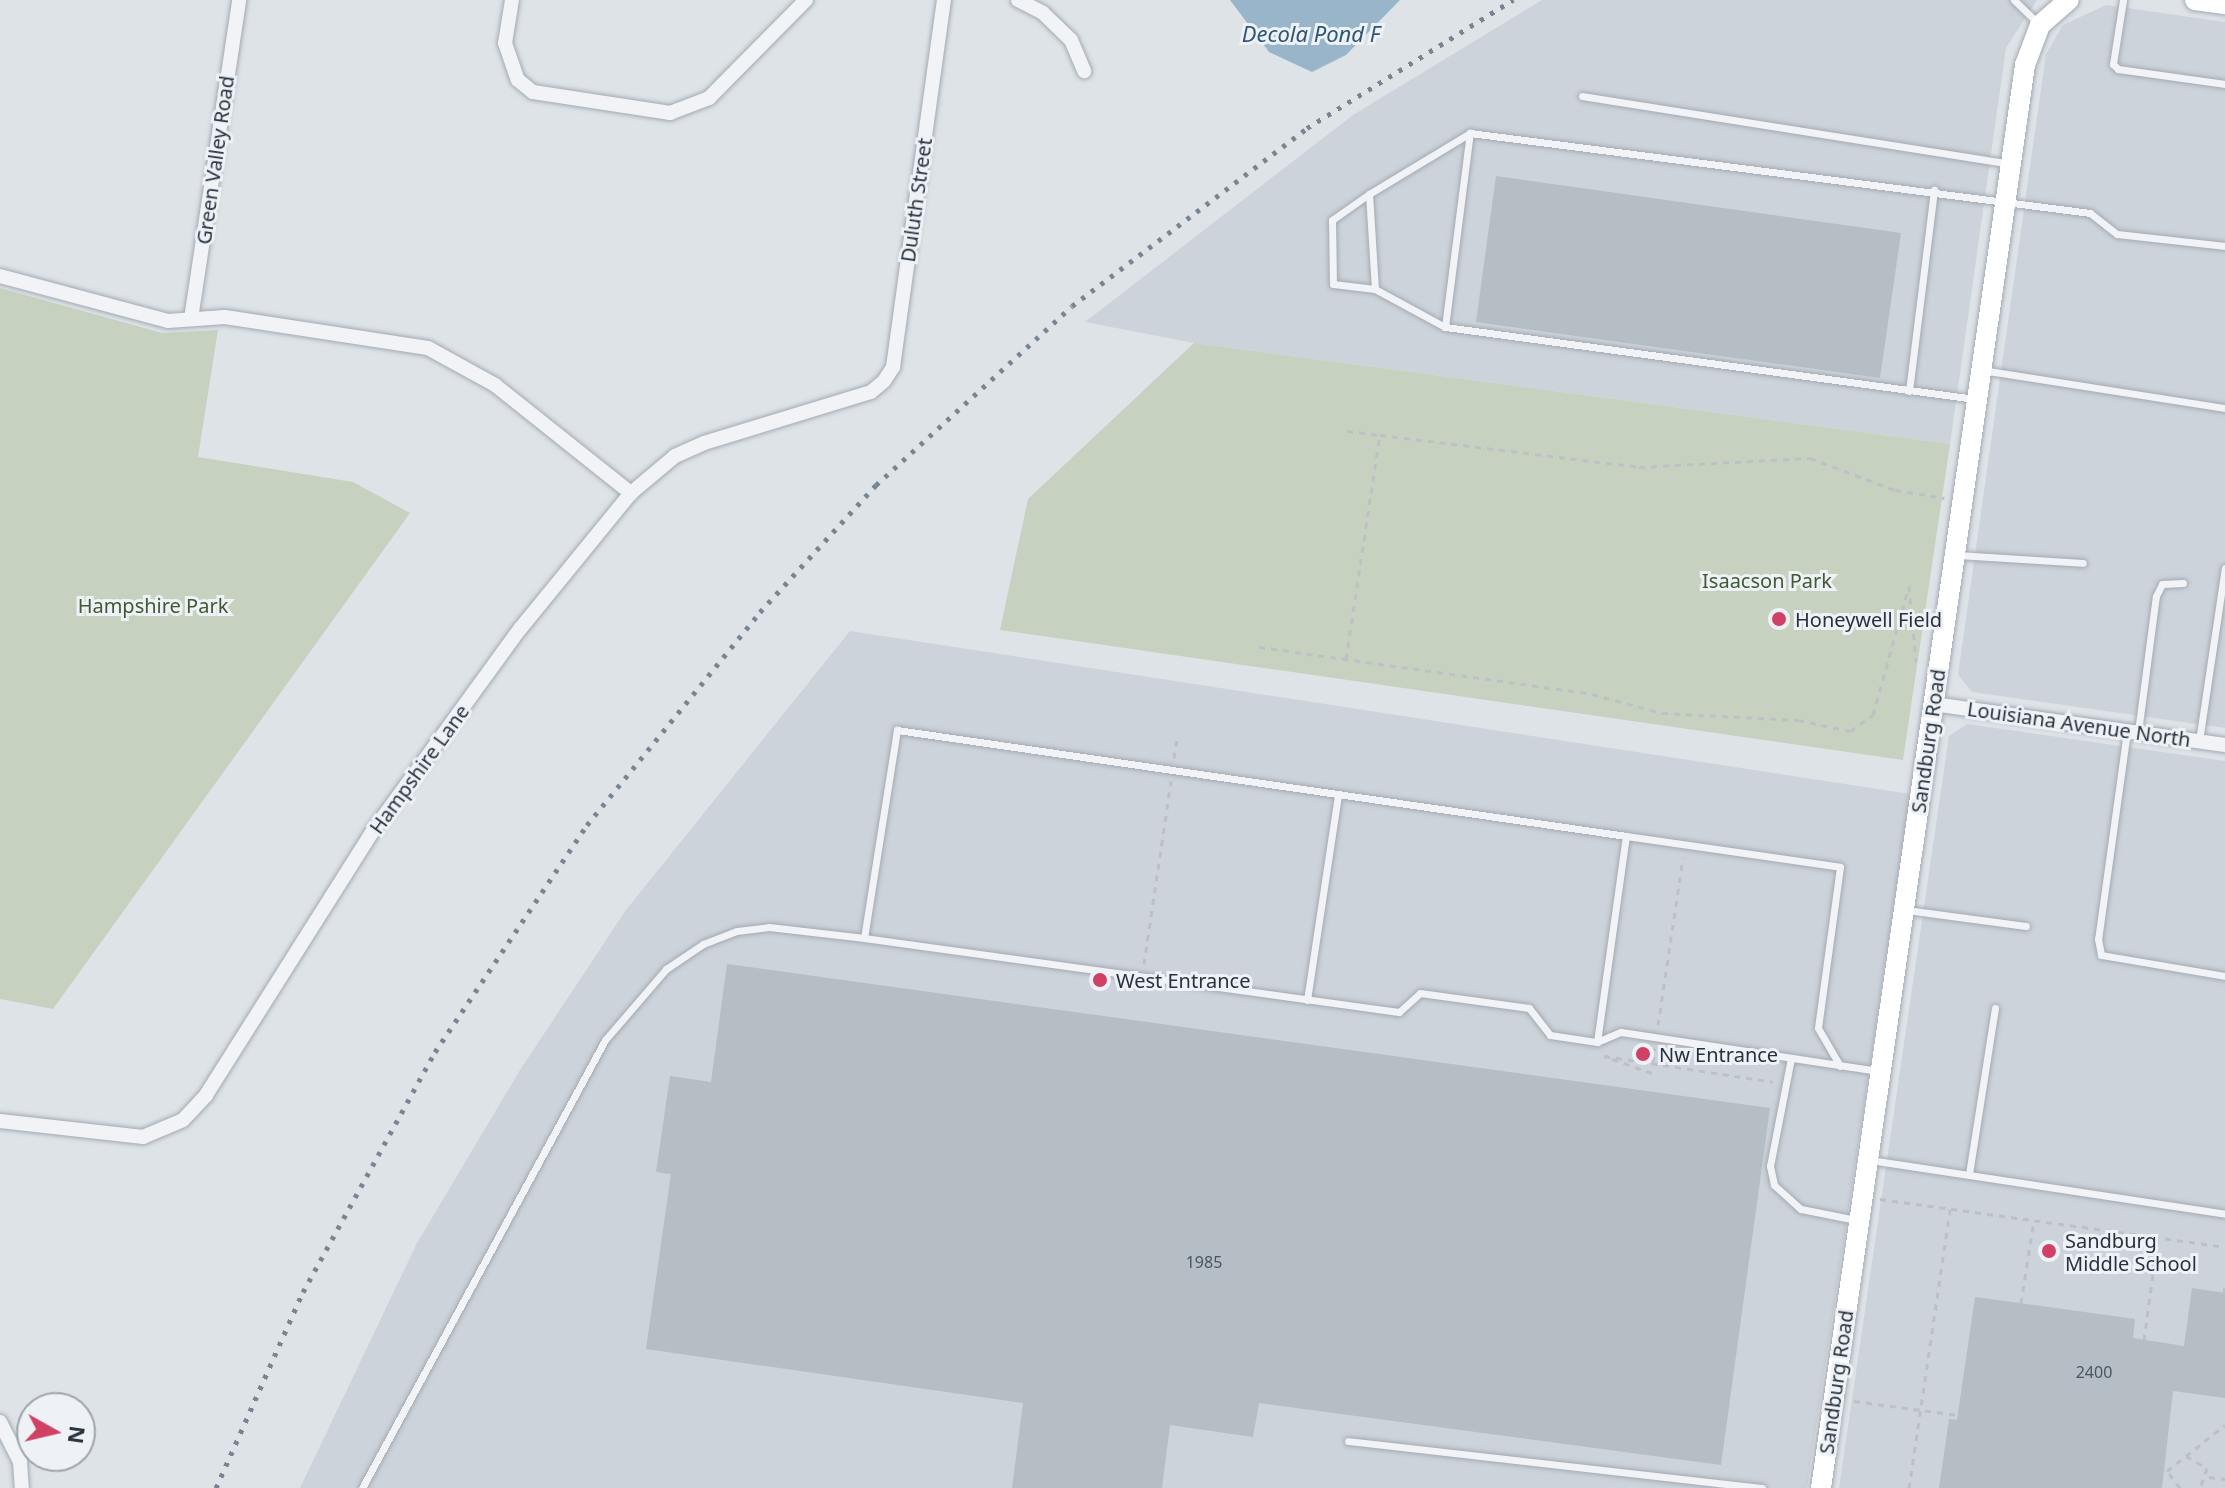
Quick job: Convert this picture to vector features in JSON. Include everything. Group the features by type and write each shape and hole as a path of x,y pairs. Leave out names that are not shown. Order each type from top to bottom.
{"street":[{"name":"Green Valley Road","path":"191,319 239,0"},
{"path":"512,0 505,43 518,80 550,99 647,113 688,109 709,98 806,0"},
{"name":"Duluth Street","path":"871,392 893,367 944,0"},
{"path":"1018,0 1071,40 1084,71"},
{"path":"2195,0 2225,4"},
{"name":"Sandburg Road","path":"1821,1488 2025,65 2040,25 2065,2"},
{"path":"0,276 168,321 225,317 428,348 495,385 631,493"},
{"name":"Hampshire Lane","path":"0,1121 143,1137 183,1120 206,1095 373,831 520,629 631,493 675,456 704,443 871,392"},
{"name":"Louisiana Avenue North","path":"1933,704 2225,745"},
{"path":"0,1422 10,1436 22,1488"}],"lane":[{"path":"2014,0 2040,25"},
{"path":"2123,0 2118,69 2225,84"},
{"path":"1582,96 2012,164"},
{"path":"1445,327 1470,133"},
{"path":"1977,399 1445,327 1375,289 1333,284 1332,220 1470,133 1934,190 2090,213 2117,234 2225,246"},
{"path":"1909,391 1934,190"},
{"path":"1369,194 1375,289"},
{"path":"1982,370 2225,408"},
{"path":"1955,555 2083,563"},
{"path":"2199,741 2225,568"},
{"path":"2183,583 2169,580 2156,596 2098,939 2101,955 2225,976"},
{"path":"864,938 897,730 1840,867 1818,1028 1840,1066"},
{"path":"1307,1000 1338,794"},
{"path":"1597,1042 1626,836"},
{"path":"1904,910 2026,926"},
{"path":"362,1488 592,1060 633,1003 683,956 728,934 769,927 864,938 1399,1012 1420,993 1529,1008 1550,1035 1597,1042 1621,1032 1881,1071"},
{"path":"1969,1174 1995,1008"},
{"path":"1791,1058 1770,1166 1774,1185 1801,1209 1859,1221"},
{"path":"1868,1159 2225,1214"},
{"path":"1348,1441 1762,1488"}],"path":[{"path":"1347,431 1639,467 1810,458 1895,490 1962,502"},
{"path":"1346,659 1380,435"},
{"path":"1259,647 1592,694 1662,713 1798,720 1850,731 1873,715 1909,586 1916,662"},
{"path":"1141,977 1177,738"},
{"path":"1653,1062 1684,855"},
{"path":"1652,1073 1604,1056 1777,1082"},
{"path":"1863,1197 2225,1247"},
{"path":"1909,1488 1950,1209"},
{"path":"2021,1303 2034,1220"},
{"path":"2144,1340 2158,1237"},
{"path":"2224,1293 2225,1285"},
{"path":"1834,1398 1958,1415"},
{"path":"2180,1488 2166,1470 2225,1425"},
{"path":"2186,1456 2200,1459 2208,1476"},
{"path":"2208,1476 2225,1479"},
{"path":"2200,1488 2208,1476"}],"shaded area":[{"path":"1542,0 2037,0 2006,48 1950,444 1194,343 1085,322 1353,115"},
{"path":"2106,5 2225,22 2225,728 1972,692 1958,675 2046,54 2063,25"},
{"path":"850,631 1910,794 1807,1488 300,1488 417,1243 520,1070 626,910"},
{"name":"Sandburg Middle School","path":"1967,724 2225,761 2225,1488 1839,1488 1949,736"}],"green space":[{"name":"Hampshire Park","path":"0,288 162,333 218,330 198,457 353,482 410,513 53,1009 0,999"},
{"name":"Isaacson Park","path":"1194,343 1950,444 1903,760 1000,630 1028,499"}],"water":[{"name":"Decola Pond F","path":"1230,0 1400,0 1346,55 1312,72 1269,52"}],"building":[{"path":"1496,176 1901,233 1880,378 1476,322"},
{"path":"727,964 1770,1108 1721,1465 1259,1403 1253,1437 1170,1425 1162,1488 1012,1488 1023,1403 646,1349 671,1174 656,1172 670,1076 711,1082"},
{"name":"Sandburg Middle School","path":"2192,1288 2225,1293 2225,1398 2173,1391 2162,1488 1939,1488 1949,1419 1957,1420 1975,1297 2135,1319 2133,1338 2184,1346"}],"railway":[{"path":"216,1488 303,1292 435,1052 587,825 760,612 876,485 1072,306 1307,128 1513,0"}],"place":[{"name":"Honeywell Field","path":"1779,619"},
{"name":"West Entrance","path":"1100,980"},
{"name":"Nw Entrance","path":"1643,1054"},
{"name":"Sandburg Middle School","path":"2049,1251"}]}
